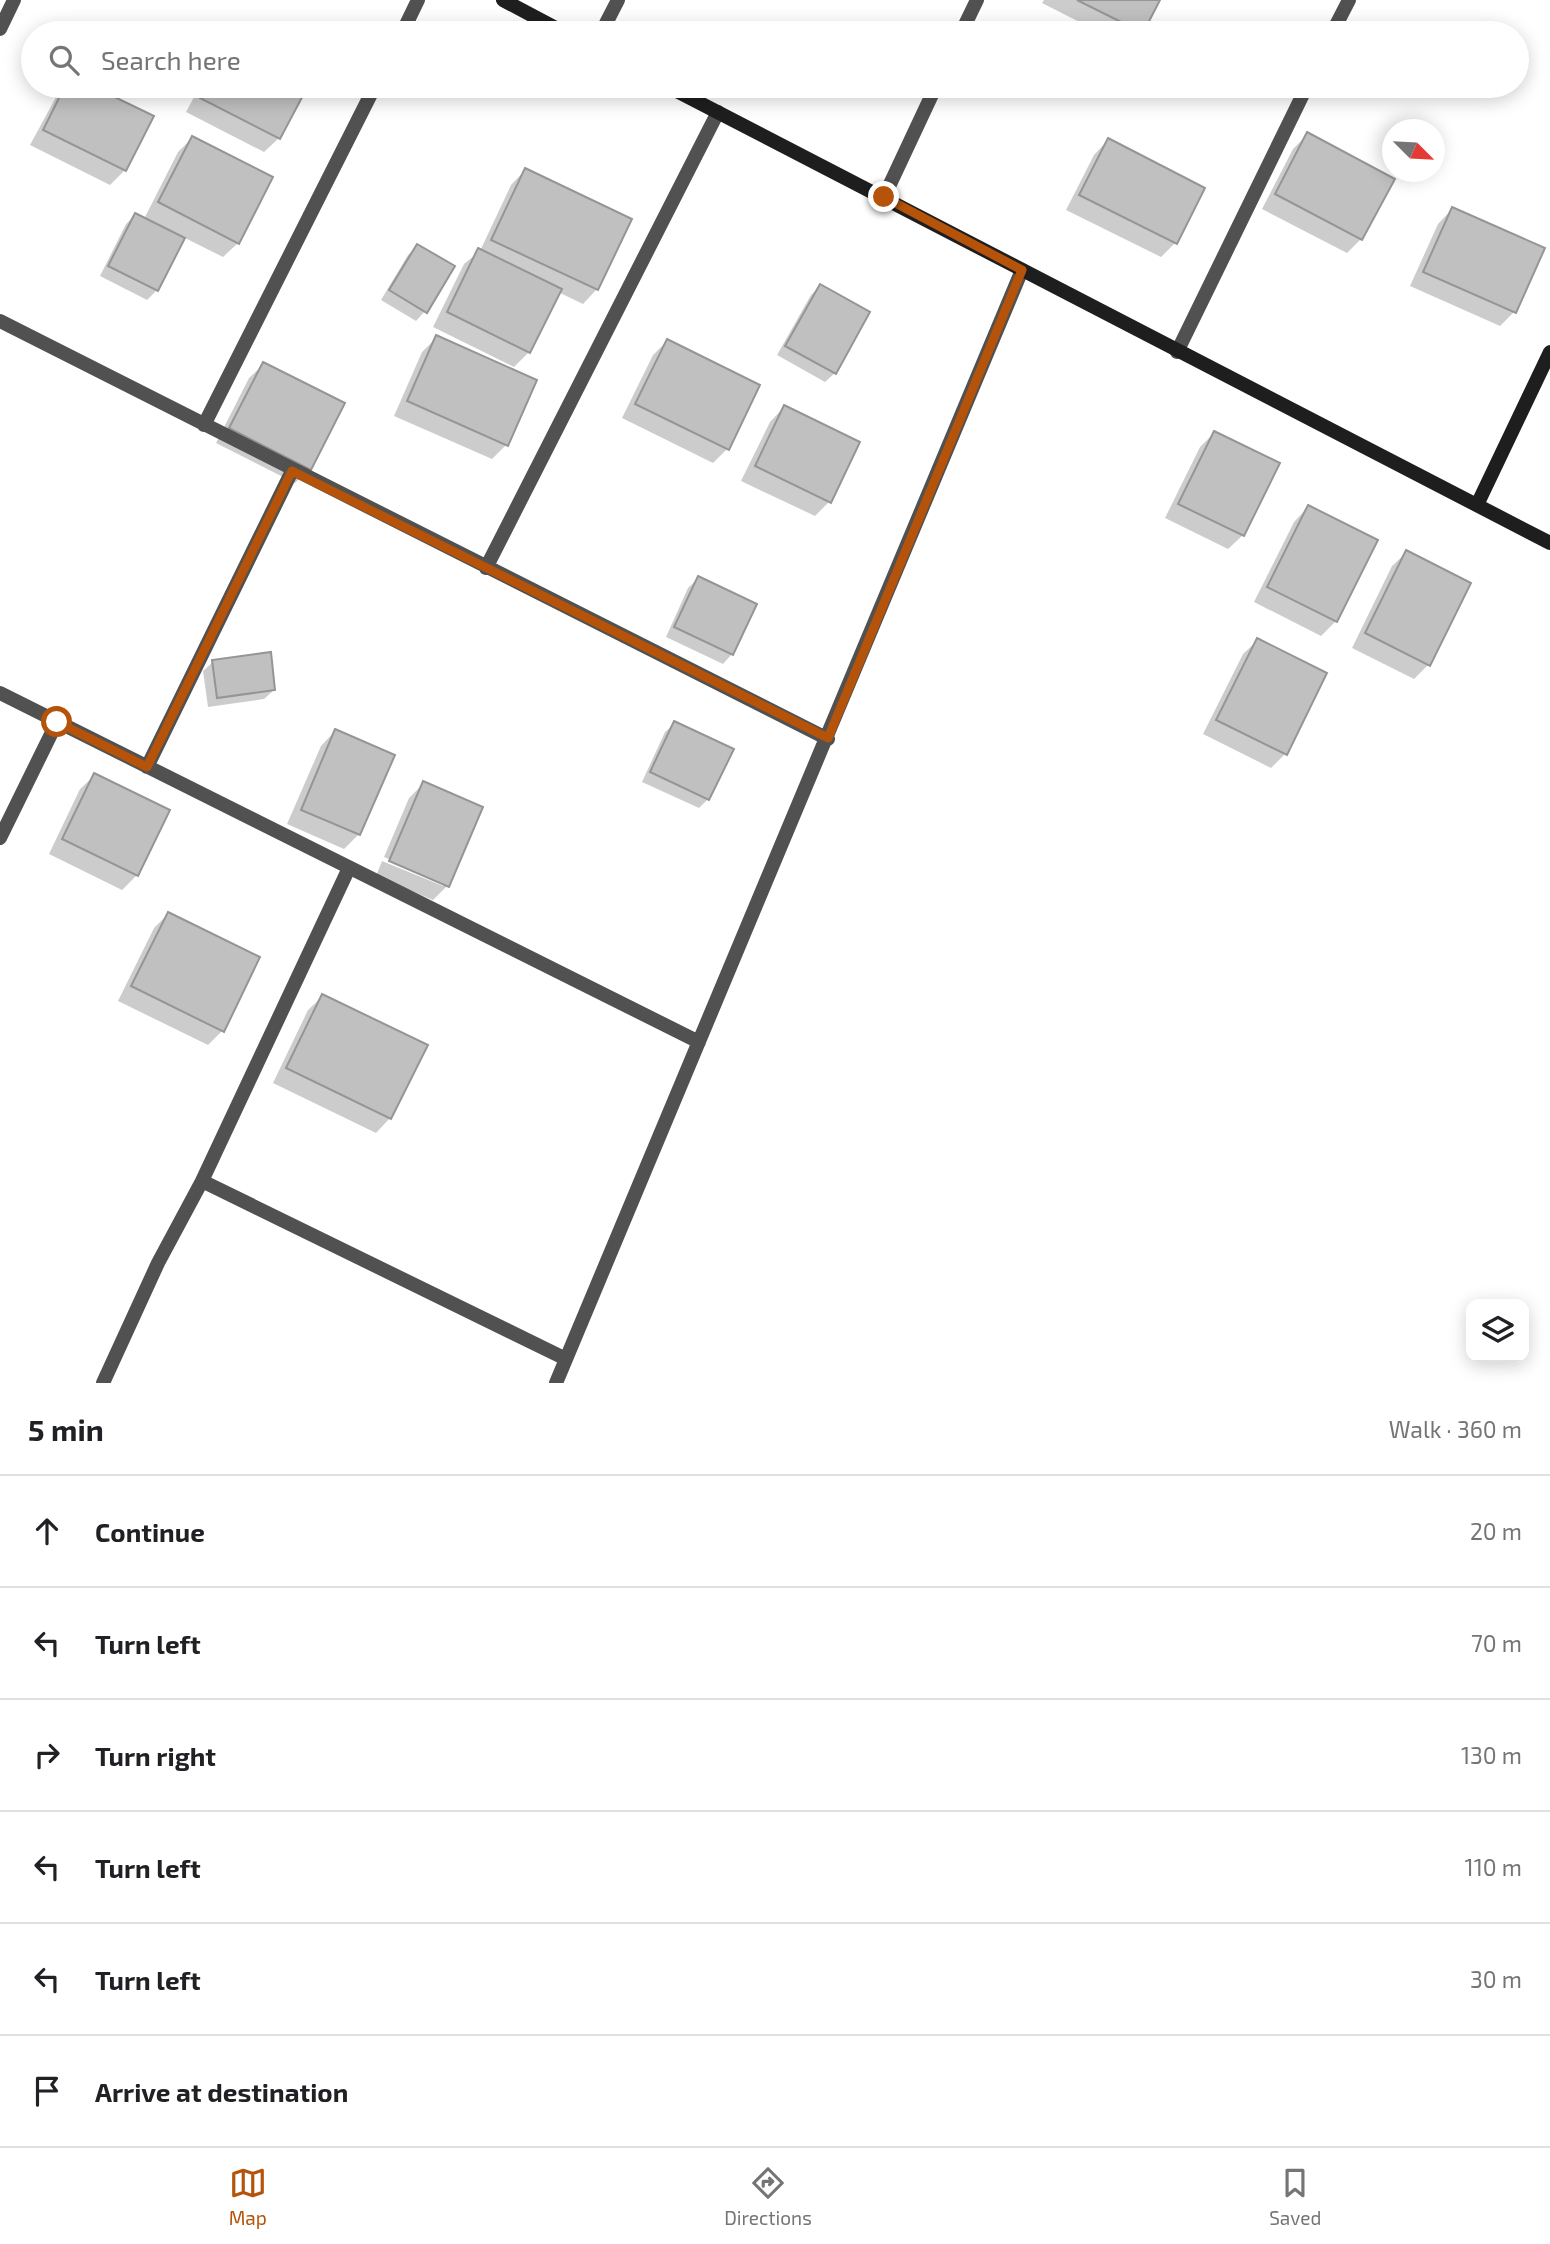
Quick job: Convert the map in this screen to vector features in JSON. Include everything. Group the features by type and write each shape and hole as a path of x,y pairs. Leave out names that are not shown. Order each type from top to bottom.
{"main road":[{"path":"503,0 542,21"},
{"path":"691,98 1550,543"},
{"path":"1478,505 1550,352"}],"street":[{"path":"0,29 14,0"},
{"path":"408,21 418,0"},
{"path":"607,21 618,0"},
{"path":"967,21 977,0"},
{"path":"1338,21 1349,0"},
{"path":"204,425 369,98"},
{"path":"884,197 930,98"},
{"path":"1177,352 1301,98"},
{"path":"486,568 718,112"},
{"path":"556,1383 1022,270"},
{"path":"0,321 292,471 828,738"},
{"path":"147,767 292,471"},
{"path":"0,693 699,1042"},
{"path":"0,838 57,722"},
{"path":"103,1383 158,1263 202,1181 349,867"},
{"path":"202,1181 566,1359"}],"building":[{"path":"1077,0 1160,0 1149,21 1119,21"},
{"path":"59,98 117,98 154,116 126,171 43,130"},
{"path":"200,98 302,98 280,139"},
{"path":"1307,132 1382,172 1382,182 1393,182 1362,240 1275,194"},
{"path":"192,136 273,177 239,244 158,202"},
{"path":"1108,138 1205,188 1177,244 1079,195"},
{"path":"525,168 632,219 598,290 491,240"},
{"path":"1452,207 1545,248 1516,313 1423,272"},
{"path":"135,213 185,238 158,291 108,266"},
{"path":"417,244 455,266 427,313 389,290"},
{"path":"478,248 562,289 530,353 447,312"},
{"path":"820,284 870,312 836,374 785,346"},
{"path":"436,335 537,380 508,446 407,401"},
{"path":"667,339 760,385 729,450 635,404"},
{"path":"263,362 345,403 311,470 229,428"},
{"path":"784,405 860,442 831,503 755,466"},
{"path":"1214,431 1280,463 1244,536 1178,504"},
{"path":"1308,505 1378,540 1337,622 1267,587"},
{"path":"1406,550 1471,583 1430,666 1365,633"},
{"path":"698,576 757,604 733,655 674,627"},
{"path":"1257,638 1327,673 1287,755 1216,720"},
{"path":"271,652 275,690 217,698 212,660"},
{"path":"674,721 734,749 709,800 650,772"},
{"path":"335,729 395,755 360,835 301,810"},
{"path":"94,773 170,810 138,876 62,839"},
{"path":"423,781 483,807 449,887 389,861"},
{"path":"168,912 260,957 224,1032 131,986"},
{"path":"322,994 428,1045 391,1119 286,1068"}],"route":[{"path":"57,722 147,767 292,471 828,738 1022,270 884,197"}]}
